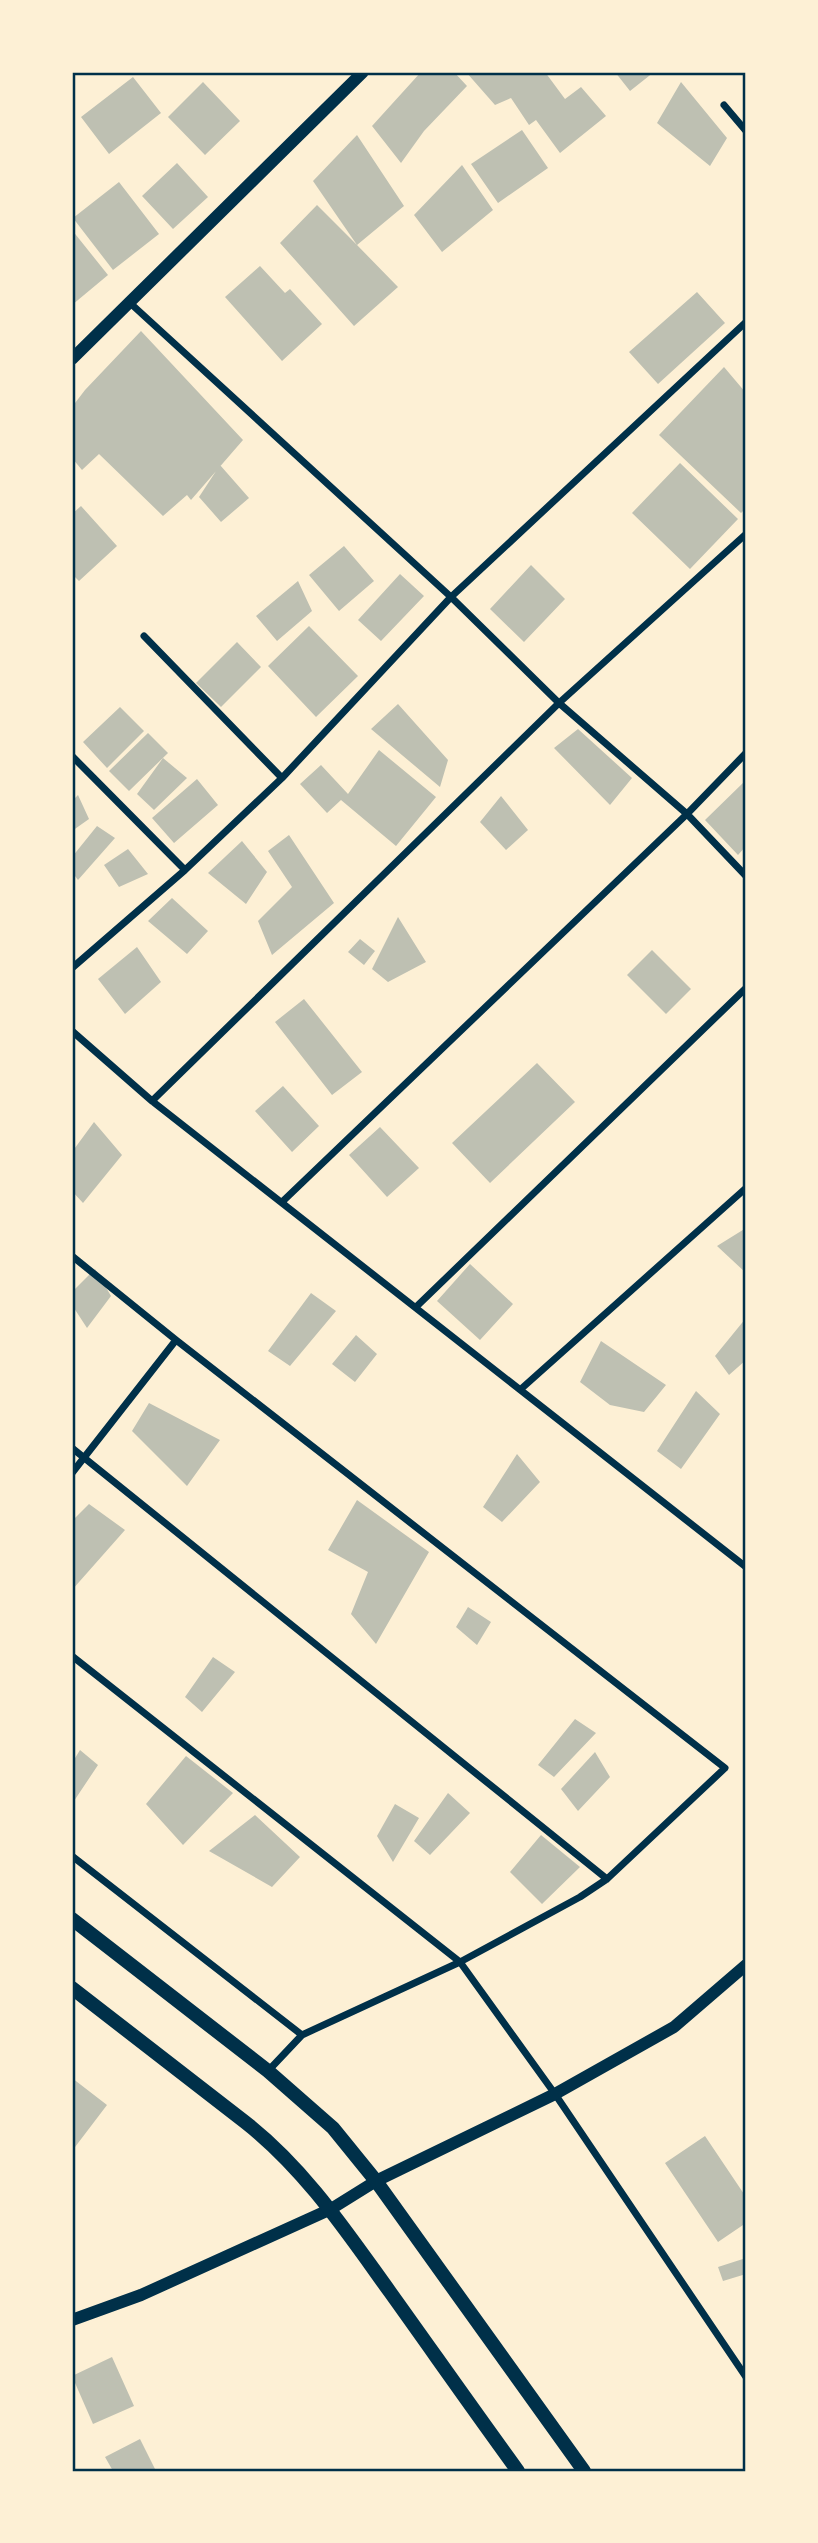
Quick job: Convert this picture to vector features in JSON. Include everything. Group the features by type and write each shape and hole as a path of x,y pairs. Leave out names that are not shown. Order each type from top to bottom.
{"main road":[{"path":"72,1919 268,2071 332,2128 376,2181 584,2471"},
{"path":"72,1988 271,2143 331,2209 518,2471"}],"street":[{"path":"72,359 363,72"},
{"path":"724,106 746,131"},
{"path":"129,302 451,597 559,703 687,814 746,876"},
{"path":"72,968 185,870 282,778 451,597 746,322"},
{"path":"152,1101 559,703 746,534"},
{"path":"144,636 282,778"},
{"path":"282,1202 687,814 746,753"},
{"path":"72,756 185,870"},
{"path":"416,1307 746,988"},
{"path":"72,1031 152,1101 746,1567"},
{"path":"522,1390 746,1188"},
{"path":"72,1255 176,1340 725,1768 607,1879 580,1897 460,1962 302,2035 268,2071"},
{"path":"72,1473 176,1340"},
{"path":"72,1448 607,1879"},
{"path":"72,1656 460,1962 555,2094 746,2376"},
{"path":"72,1868 75,1858 302,2035"},
{"path":"72,2320 141,2295 331,2209 376,2181 555,2094 674,2027 746,1965"}],"building":[{"path":"421,72 454,72 467,86 424,131 401,163 372,126"},
{"path":"466,72 545,72 565,99 581,87 606,116 560,153 536,120 529,125 511,98 495,105"},
{"path":"615,72 654,72 630,91"},
{"path":"133,77 161,113 109,154 81,117"},
{"path":"203,82 240,121 205,155 168,117"},
{"path":"681,82 727,138 710,166 657,123"},
{"path":"522,130 548,168 498,203 471,164"},
{"path":"357,135 404,206 357,245 313,181"},
{"path":"177,163 208,197 173,229 142,196"},
{"path":"462,165 493,210 442,252 414,215"},
{"path":"119,182 159,234 113,270 73,218"},
{"path":"317,205 398,287 354,326 280,243"},
{"path":"72,230 108,275 72,305"},
{"path":"260,266 285,293 290,289 322,324 282,361 225,297"},
{"path":"697,292 725,323 658,384 629,352"},
{"path":"141,331 243,440 191,500 187,495 163,516 99,454 82,470 72,458 72,407"},
{"path":"724,367 746,393 746,508 741,513 659,435"},
{"path":"680,463 738,519 690,569 632,513"},
{"path":"220,465 249,498 221,522 199,497"},
{"path":"81,506 117,546 79,581 72,574 72,514"},
{"path":"344,546 374,581 339,611 309,575"},
{"path":"531,565 565,599 524,642 490,609"},
{"path":"400,574 424,596 381,641 358,620"},
{"path":"298,581 312,611 277,641 256,616"},
{"path":"309,626 358,676 316,717 268,666"},
{"path":"237,642 261,667 221,707 196,683"},
{"path":"398,704 448,760 440,787 371,729"},
{"path":"120,707 144,731 107,768 83,742"},
{"path":"578,729 632,778 610,805 554,748"},
{"path":"148,733 168,753 129,791 109,771"},
{"path":"379,750 436,797 396,846 341,800 327,813 300,784 321,765 348,794"},
{"path":"163,758 187,778 154,810 137,794"},
{"path":"197,779 218,805 174,843 152,818"},
{"path":"746,780 746,846 738,855 705,820"},
{"path":"78,795 89,819 72,831 72,801"},
{"path":"501,796 528,830 506,850 480,822"},
{"path":"97,826 115,838 78,880 72,872 72,857"},
{"path":"289,835 334,903 272,955 258,921 292,887 268,851"},
{"path":"242,841 267,872 246,904 208,873"},
{"path":"128,849 148,874 119,887 104,865"},
{"path":"172,898 208,931 187,954 148,921"},
{"path":"398,917 426,962 388,982 372,969"},
{"path":"360,939 375,951 364,965 348,952"},
{"path":"137,947 161,982 125,1014 98,979"},
{"path":"652,950 691,989 666,1014 627,975"},
{"path":"304,999 362,1072 332,1095 275,1022"},
{"path":"537,1063 575,1102 490,1183 452,1143"},
{"path":"283,1086 319,1126 292,1152 255,1111"},
{"path":"94,1122 122,1155 83,1203 72,1191 72,1152"},
{"path":"380,1127 419,1168 387,1197 349,1155"},
{"path":"746,1228 746,1273 717,1246"},
{"path":"470,1264 513,1304 480,1340 437,1301"},
{"path":"95,1269 111,1296 87,1328 72,1305 72,1292"},
{"path":"311,1293 336,1311 290,1366 268,1351"},
{"path":"746,1318 746,1360 729,1375 715,1356"},
{"path":"356,1335 377,1354 355,1382 332,1364"},
{"path":"601,1341 666,1385 644,1412 610,1405 580,1382"},
{"path":"696,1391 720,1414 681,1469 657,1451"},
{"path":"149,1403 220,1440 187,1486 132,1431"},
{"path":"517,1454 540,1482 502,1522 483,1507"},
{"path":"357,1500 429,1552 376,1644 351,1614 368,1572 328,1550"},
{"path":"89,1504 125,1530 72,1590 72,1521"},
{"path":"468,1607 491,1622 477,1645 456,1627"},
{"path":"213,1657 235,1672 202,1712 185,1697"},
{"path":"575,1719 596,1733 554,1777 538,1765"},
{"path":"80,1750 98,1765 72,1804 72,1763"},
{"path":"595,1752 610,1777 578,1811 561,1789"},
{"path":"186,1756 233,1793 183,1845 146,1804"},
{"path":"448,1793 470,1813 430,1855 414,1841"},
{"path":"395,1804 419,1818 393,1862 377,1836"},
{"path":"255,1815 300,1857 272,1887 209,1851"},
{"path":"541,1835 580,1867 542,1904 510,1872"},
{"path":"72,2078 107,2105 72,2151"},
{"path":"705,2136 746,2197 746,2223 718,2242 665,2163"},
{"path":"746,2258 746,2274 723,2281 718,2267"},
{"path":"112,2357 134,2406 93,2424 72,2376"},
{"path":"140,2439 156,2471 113,2471 105,2457"}]}
